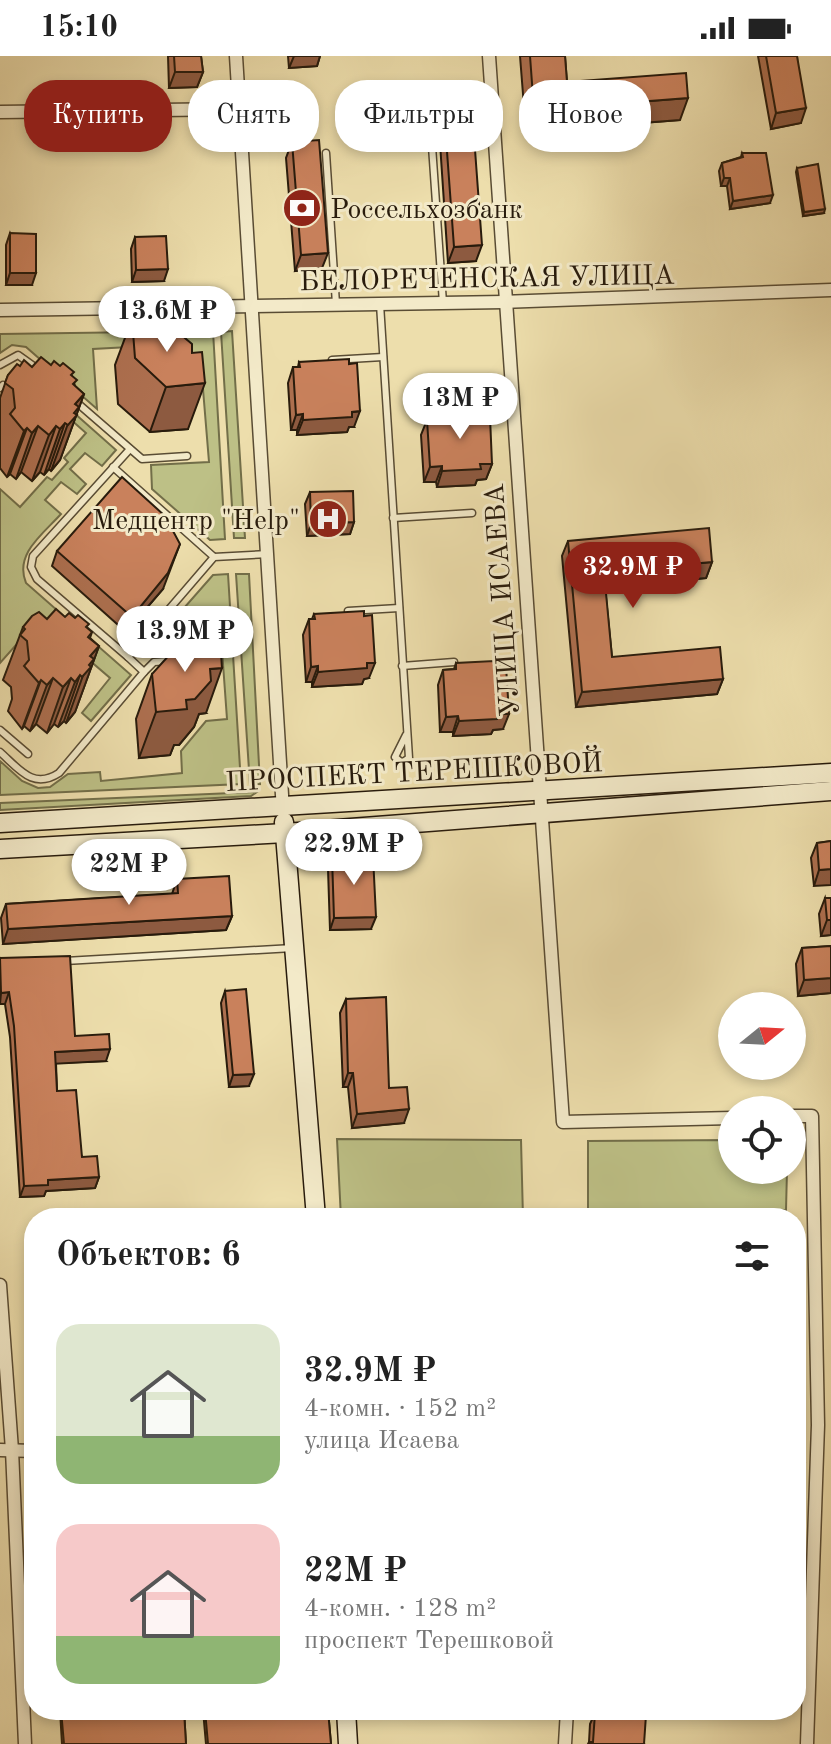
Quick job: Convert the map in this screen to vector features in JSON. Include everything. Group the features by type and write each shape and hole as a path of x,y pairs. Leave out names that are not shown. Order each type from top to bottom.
{"main road":[{"name":"ПРОСПЕКТ ТЕРЕШКОВОЙ","path":"0,823 284,819 539,803 831,773"},
{"name":"ПРОСПЕКТ ТЕРЕШКОВОЙ","path":"0,849 284,819 539,803 831,791"},
{"path":"284,819 315,1208"},
{"path":"347,1720 348,1744"}],"street":[{"path":"236,56 238,80"},
{"name":"УЛИЦА ИСАЕВА","path":"489,56 563,1122 718,1118"},
{"path":"0,112 188,110"},
{"path":"243,152 284,819"},
{"name":"БЕЛОРЕЧЕНСКАЯ УЛИЦА","path":"0,310 504,302 831,290"},
{"path":"806,1116 812,1116 818,1425 810,1474 807,1744"},
{"path":"0,1285 6,1450 25,1744"},
{"path":"565,1744 566,1720"}],"lane":[{"path":"432,152 443,303"},
{"path":"326,153 336,304"},
{"path":"380,304 406,735"},
{"path":"0,365 18,355 48,377"},
{"path":"332,360 383,357"},
{"path":"71,398 142,459 187,456"},
{"path":"130,449 33,556 31,567 37,579 144,672"},
{"path":"113,467 214,557 269,554"},
{"path":"393,518 472,513"},
{"path":"128,657 214,557"},
{"path":"348,611 399,608"},
{"path":"0,752 32,779 51,778 154,662 185,660"},
{"path":"402,666 454,662"},
{"path":"0,730 28,754"},
{"path":"62,961 293,948"}],"green space":[{"path":"213,331 225,539 210,540 152,489 151,465 209,462 202,377 148,346 93,349 97,409 26,347 12,345 0,353 0,334"},
{"path":"232,331 245,538 234,538 221,332"},
{"path":"73,412 116,450 102,466 85,453 70,469 86,484 77,494 61,482 45,500 61,514 32,545 23,573 26,583 131,675 91,721 82,713 110,678 40,618 0,663 0,489 20,507 47,477 52,480 68,462 64,458 86,433 69,418"},
{"path":"228,574 241,784 0,795 0,761 22,781 38,788 50,787 68,774 100,772 101,781 182,773 181,751 206,721 227,719 222,650 164,653 162,633 213,575"},
{"path":"236,574 249,574 260,784 250,785"},
{"path":"257,792 251,796 0,810 0,803"},
{"path":"337,1139 521,1140 523,1208 340,1208"},
{"path":"718,1140 718,1184 787,1184 786,1208 588,1208 588,1141"}],"building":[{"path":"174,56 201,56 203,72 175,72"},
{"path":"530,56 565,56 567,80 532,80"},
{"path":"766,56 797,56 806,108 776,113"},
{"path":"686,73 688,98 651,101 651,80 593,80"},
{"path":"319,140 328,253 301,255 293,152 319,152"},
{"path":"447,152 475,152 482,245 454,247"},
{"path":"742,153 766,153 773,195 733,201 730,178 724,178 722,163 743,157"},
{"path":"818,164 825,209 804,212 797,168"},
{"path":"10,233 36,234 36,273 10,273"},
{"path":"166,236 168,269 136,270 135,237"},
{"path":"160,317 161,329 173,328 192,344 192,353 202,352 205,383 166,387 135,358 132,319"},
{"path":"41,357 51,365 54,361 60,366 63,363 74,372 71,375 77,380 73,384 84,394 75,404 79,407 74,413 77,415 68,425 65,423 60,429 56,426 49,435 38,426 32,433 27,428 24,431 10,414 15,408 13,389 5,383 17,364 20,366 24,360 32,367"},
{"path":"349,359 349,364 357,363 360,411 352,412 352,417 303,420 303,414 296,415 293,367 300,367 299,362"},
{"path":"478,411 478,417 490,417 492,464 480,464 481,469 442,471 442,466 430,467 427,420 440,419 439,413"},
{"path":"122,477 165,516 180,544 168,573 132,617 57,551"},
{"path":"353,491 354,522 311,524 310,492"},
{"path":"709,528 712,562 604,572 612,657 720,647 723,679 582,692 568,541"},
{"path":"56,609 65,617 69,613 75,618 78,615 89,624 86,627 92,632 88,637 99,646 90,656 94,659 89,665 91,667 75,682 71,678 63,687 53,678 47,685 41,680 39,683 24,666 29,660 27,641 20,635 32,616 39,612 47,619"},
{"path":"364,611 364,616 372,615 375,663 367,663 367,668 318,672 318,666 311,667 309,619 315,619 314,614"},
{"path":"220,639 222,668 210,669 211,681 195,699 186,700 187,709 156,712 152,674 181,642"},
{"path":"494,661 494,667 506,666 509,714 497,714 497,719 459,721 458,716 446,717 443,670 456,669 456,663"},
{"path":"831,841 831,869 819,870 817,843"},
{"path":"373,856 376,917 334,918 332,857"},
{"path":"229,876 232,916 8,929 6,904 178,893 177,879"},
{"path":"825,898 831,898 831,920 827,920"},
{"path":"831,946 831,978 804,980 802,948"},
{"path":"70,956 75,1036 109,1034 110,1049 55,1052 57,1091 76,1090 82,1157 97,1156 99,1177 48,1180 48,1185 24,1186 14,1026 9,992 1,993 0,958"},
{"path":"246,989 254,1074 233,1075 225,991"},
{"path":"386,997 389,1088 407,1087 409,1109 357,1114 353,1073 348,1073 346,999"},
{"path":"62,1720 185,1720 186,1744 64,1744"},
{"path":"206,1720 329,1720 331,1744 208,1744"},
{"path":"595,1720 646,1720 644,1744 589,1744 593,1742"}],"place":[{"name":"Россельхозбанк","path":"302,208"},
{"name":"Медцентр \"Help\"","path":"328,519"}]}
